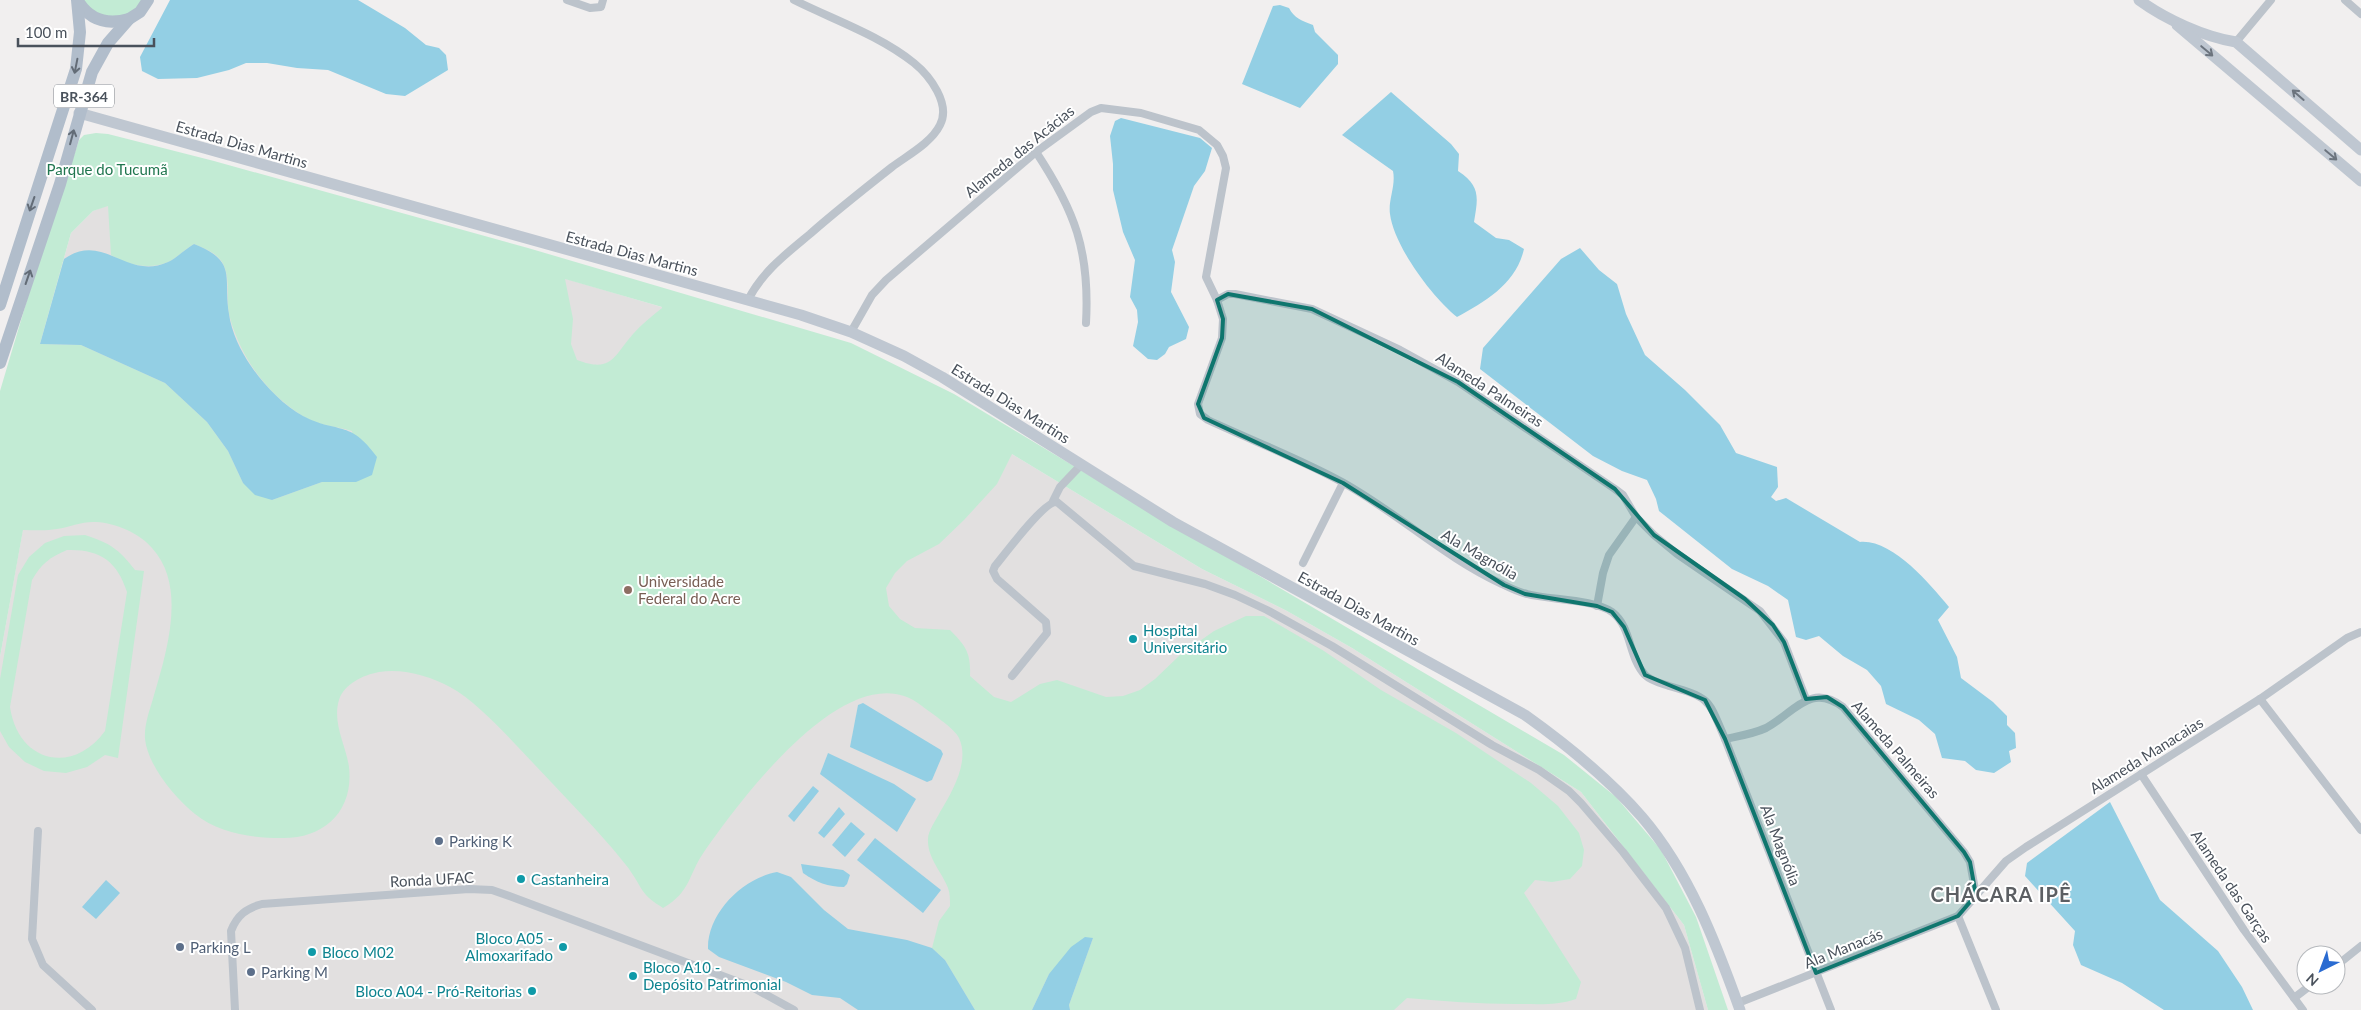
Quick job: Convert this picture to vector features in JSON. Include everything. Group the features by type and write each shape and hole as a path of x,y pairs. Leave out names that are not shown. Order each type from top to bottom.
{"main road":[{"name":"BR-364","path":"77,0 92,16 104,21 117,22 129,19"},
{"name":"BR-364","path":"0,306 76,69 80,32 77,0"},
{"name":"BR-364","path":"0,363 60,184 79,113 98,58 108,43 129,19 140,12 148,0"},
{"path":"22,233 31,240 41,240"}],"street":[{"path":"567,0 590,8 598,8 603,0"},
{"path":"748,300 761,279 773,266 829,217 934,134 940,125 943,115 942,104 928,78 916,64 897,51 794,0"},
{"path":"2139,0 2170,19 2361,181"},
{"path":"2236,42 2271,0"},
{"path":"2345,0 2361,14"},
{"path":"2170,19 2222,40 2236,42 2361,150"},
{"name":"Alameda das Acácias","path":"851,332 872,295 886,280 1036,152 1091,112 1101,108 1141,113 1199,130 1217,145 1226,168 1207,266 1208,285 1217,300 1223,319 1222,338 1198,404 1200,414 1218,425"},
{"name":"Estrada Dias Martins","path":"79,113 748,300 851,332 904,356 942,377 1173,522 1259,571 1525,714 1606,780 1643,818 1673,861 1707,926 1739,1007"},
{"path":"1036,152 1055,180 1076,225 1086,274 1086,323"},
{"name":"Alameda Palmeiras","path":"1217,300 1228,294 1235,294 1304,306 1400,350 1458,382 1616,489 1623,495 1636,517 1654,536 1760,612 1784,642 1806,699 1827,698 1843,707 1964,852 1970,862 1976,895"},
{"name":"Ala Magnólia","path":"1218,425 1343,483 1487,577 1525,594 1598,606 1612,612 1624,627 1636,660 1645,675 1653,681 1695,693 1705,700 1711,707 1725,739 1831,1010"},
{"path":"1012,676 1047,633 1048,628 1046,622 997,579 994,571 995,566 1036,517 1053,501 1060,487 1081,465"},
{"path":"1303,563 1343,483"},
{"path":"1053,501 1060,504 1134,566 1205,584 1267,610 1332,646 1492,745 1539,770 1569,791 1623,852 1666,908 1685,948 1700,1010"},
{"path":"1598,606 1603,573 1608,556 1636,517"},
{"name":"Alameda Manacaias","path":"1958,916 2006,861 2260,699 2347,638 2361,632"},
{"path":"1725,739 1765,728 1806,699"},
{"path":"2260,699 2361,830"},
{"name":"Alameda das Garças","path":"2141,774 2244,930 2304,1010"},
{"path":"38,831 32,939 44,965 92,1010"},
{"name":"Ronda UFAC","path":"235,1010 231,930 235,920 251,907 262,904 469,889 492,890 653,949 752,987 794,1010"},
{"path":"1958,916 1996,1010"},
{"name":"Ala Manacás","path":"1739,1007 1816,973 1958,916"},
{"path":"2346,958 2361,946"},
{"path":"2294,998 2298,995"}],"highlighted area":[{"path":"1228,294 1312,309 1458,382 1615,489 1654,535 1745,599 1773,625 1784,642 1806,699 1827,697 1843,707 1964,852 1970,862 1976,895 1958,916 1816,973 1725,739 1705,700 1645,675 1624,627 1612,612 1597,606 1525,594 1504,585 1343,483 1204,418 1198,404 1222,338 1223,319 1217,300"}],"shaded area":[{"name":"Universidade Federal do Acre","path":"291,198 743,331 1012,454 1202,569 1287,611 1352,648 1581,792 1684,925 1708,1010 0,1010 0,657 23,529 40,344 71,233 93,211 108,205"}],"green space":[{"path":"83,0 143,0 129,13 109,18 97,14"},
{"name":"Universidade Federal do Acre","path":"108,134 214,161 528,248 851,343 954,394 1564,755 1616,797 1661,850 1696,917 1728,1010 1708,1010 1684,925 1581,792 1352,648 1287,611 1202,569 1012,454 997,484 964,520 939,544 907,561 895,573 886,588 889,606 900,619 915,628 950,630 966,650 970,661 970,676 994,697 1011,702 1040,684 1057,680 1106,697 1123,696 1140,690 1155,679 1180,655 1214,631 1246,616 1264,616 1324,651 1381,690 1456,733 1531,783 1558,806 1579,833 1584,850 1582,866 1570,879 1552,882 1535,880 1524,893 1581,982 1576,999 1554,1004 1502,1004 1407,998 1394,1010 1070,1010 1069,1005 1093,938 1049,974 1032,1010 975,1010 945,960 932,948 939,921 950,906 950,899 948,888 932,859 928,846 928,836 958,776 961,767 962,747 956,734 942,721 922,706 894,694 863,697 831,714 800,739 743,800 704,852 679,896 663,908 647,896 628,868 603,837 494,722 472,702 450,687 434,679 407,672 388,671 367,675 355,681 341,694 337,717 349,767 349,783 347,797 341,809 323,828 310,834 296,837 270,838 236,833 214,826 195,814 171,790 151,760 147,749 145,739 146,722 164,659 171,619 171,600 169,581 163,563 152,548 141,538 134,533 111,524 96,522 81,523 53,530 23,530 0,657 0,391 27,300 79,140 84,135","holes":["108,206 111,255 117,258 131,264 154,266 171,260 194,244 219,258 226,272 230,318 248,360 266,385 288,406 301,415 319,423 352,431 356,482 322,482 272,500 243,483 228,451 207,422 165,383 81,345 40,344 71,233 93,211","565,279 662,307 662,308 636,330 611,360 605,364 589,364 577,360 571,344 573,319"]},
{"path":"85,535 101,541 119,552 135,570 144,571 118,758 105,755 87,767 66,773 44,771 25,762 9,747 0,731 0,679 18,575 29,557 45,543 64,536","holes":["67,550 79,550 106,559 118,572 127,592 105,731 92,745 77,754 63,758 48,756 35,751 24,740 15,726 10,707 32,580 51,558"]}],"water":[{"path":"170,0 358,0 405,28 426,45 439,48 446,55 448,70 405,96 386,94 328,70 297,68 267,63 246,63 229,70 197,78 158,79 142,71 140,57"},
{"path":"1280,5 1289,8 1299,19 1313,25 1315,32 1338,55 1338,64 1300,108 1242,84 1273,6"},
{"path":"1391,92 1451,144 1459,154 1458,171 1471,182 1476,193 1474,222 1496,238 1509,240 1524,249 1520,261 1507,282 1479,305 1457,317 1426,284 1406,255 1399,241 1390,214 1394,182 1393,171 1342,135"},
{"path":"1121,118 1200,138 1212,148 1205,171 1194,186 1172,250 1175,262 1171,292 1189,327 1186,339 1169,347 1165,354 1157,360 1148,359 1133,346 1138,322 1137,310 1130,297 1135,260 1123,232 1113,190 1110,136 1115,121"},
{"path":"194,244 208,250 223,264 227,280 229,314 234,334 240,348 256,373 274,394 296,412 325,425 351,432 359,437 377,457 372,475 356,482 322,482 272,500 255,495 243,483 228,451 207,422 165,383 81,345 40,344 64,259 78,252 91,250 140,266 153,266 168,262"},
{"path":"1580,248 1599,270 1617,284 1626,314 1645,355 1685,390 1720,425 1736,453 1777,467 1778,487 1771,497 1776,501 1786,498 1860,542 1872,543 1897,555 1931,586 1949,607 1938,620 1957,657 1961,678 1993,702 2007,716 2007,725 2015,733 2016,748 2009,751 2011,762 1994,773 1976,770 1965,761 1942,758 1935,734 1919,720 1886,704 1881,686 1867,670 1843,656 1819,636 1806,640 1796,637 1788,600 1768,586 1732,569 1659,511 1656,499 1647,480 1622,471 1593,456 1480,369 1483,348 1561,259"},
{"path":"863,703 941,750 943,754 932,780 927,782 850,747 858,705"},
{"path":"828,753 894,784 916,799 897,832 820,774"},
{"path":"813,786 819,791 794,822 788,816"},
{"path":"2110,802 2160,900 2218,951 2242,987 2253,1010 2164,1010 2122,983 2081,965 2073,945 2075,931 2025,876 2027,863"},
{"path":"839,807 845,814 824,838 818,833"},
{"path":"851,822 865,834 845,857 832,845"},
{"path":"875,838 941,890 923,913 857,860"},
{"path":"801,864 843,870 850,875 844,887 827,885 803,873"},
{"path":"777,872 791,877 824,910 848,929 907,940 932,948 945,960 975,1010 858,1010 840,998 812,995 786,982 719,957 708,949 709,936 714,923 720,910 729,899 752,882"},
{"path":"106,880 120,893 96,919 82,907"},
{"path":"1085,937 1093,938 1069,1005 1070,1010 1032,1010 1049,974 1071,947"}],"place":[{"name":"Universidade Federal do Acre","path":"628,590"},
{"name":"Hospital Universitário","path":"1133,639"},
{"name":"Parking K","path":"439,841"},
{"name":"Castanheira","path":"521,879"},
{"name":"Parking L","path":"180,947"},
{"name":"Bloco A05 - Almoxarifado","path":"563,947"},
{"name":"Bloco M02","path":"312,952"},
{"name":"Parking M","path":"251,972"},
{"name":"Bloco A10 - Depósito Patrimonial","path":"633,976"},
{"name":"Bloco A04 - Pró-Reitorias","path":"532,991"}],"district":[{"name":"CHÁCARA IPÊ","path":"2001,894"}],"park label":[{"name":"Parque do Tucumã","path":"107,169"}]}
